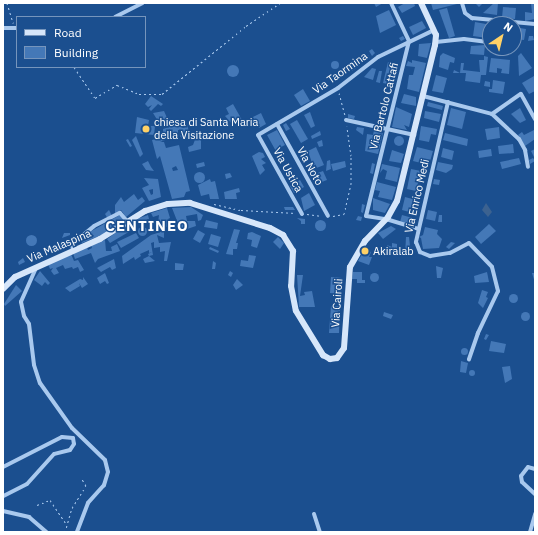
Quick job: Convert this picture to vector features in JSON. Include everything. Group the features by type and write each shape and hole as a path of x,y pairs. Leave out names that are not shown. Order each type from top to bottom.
{"street":[{"path":"117,16 142,3"},
{"path":"391,3 409,41"},
{"name":"Via Cairoli","path":"168,204 190,203 270,228 283,235 293,251 291,286 294,306 321,352 330,359 340,356 344,348 352,263 365,241 386,219 397,201 436,42 434,30 421,3"},
{"path":"462,3 464,13 472,18 535,24"},
{"path":"3,28 15,27"},
{"name":"Via Taormina","path":"258,135 338,88 369,63 409,41 434,30"},
{"path":"436,42 464,39 482,41"},
{"name":"Via Bartolo Cattafi","path":"386,219 366,216 409,41"},
{"path":"492,114 521,94 535,119"},
{"path":"423,96 492,114 519,139 524,150 528,167"},
{"name":"Via Enrico Medi","path":"448,102 418,230 416,245 423,254 430,256 450,253 470,243 487,259 495,273 498,291 478,333 469,359"},
{"path":"346,120 414,135"},
{"name":"Via Noto","path":"277,124 328,216"},
{"name":"Via Ustica","path":"258,135 302,214"},
{"name":"Via Malaspina","path":"3,289 15,277 100,239 144,211 168,204"},
{"path":"73,250 72,244 94,226 120,213 127,221"},
{"path":"386,219 418,230"},
{"path":"37,266 21,302 24,316 29,324 34,365 40,383 72,428 105,460 108,472 104,485 88,503 77,532"},
{"path":"3,467 62,437 73,438 74,444 70,450 54,454 27,484 3,496"},
{"path":"535,469 528,467 521,476 522,482 535,494"},
{"path":"3,511 29,517 46,532"},
{"path":"314,514 320,532"},
{"path":"530,532 535,514"}],"path":[{"path":"7,3 15,27"},
{"path":"75,68 96,98 118,85 139,94 162,94 246,26 280,3"},
{"path":"65,532 66,524 72,508 86,486 82,479"},
{"path":"37,505 50,500 66,524"}],"water":[{"path":"486,203 492,212 488,217 482,210"}],"building":[{"path":"374,3 383,3 376,7"},
{"path":"405,3 414,3 415,6 402,13 398,7"},
{"path":"431,3 457,3 457,4 433,10"},
{"path":"475,3 483,3 479,7"},
{"path":"494,3 498,3 497,15 483,13"},
{"path":"531,3 535,3 535,19 525,21 525,12 532,13"},
{"path":"503,7 516,8 515,16 502,16"},
{"path":"447,8 455,36 449,38 439,10"},
{"path":"389,10 396,25 380,33 376,16"},
{"path":"422,21 426,28 413,35 409,27"},
{"path":"475,22 482,23 482,37 473,36"},
{"path":"522,28 526,29 524,40 522,40"},
{"path":"403,36 405,39 401,41 399,38"},
{"path":"529,36 533,36 534,40 528,41"},
{"path":"431,43 427,58 418,56 419,44"},
{"path":"482,45 482,55 470,54 471,46"},
{"path":"372,49 375,53 372,56 369,51"},
{"path":"443,53 455,58 454,63 450,62 448,70 439,67 440,56"},
{"path":"522,54 532,68 519,76 518,56 522,56"},
{"path":"368,55 370,58 365,61 363,58"},
{"path":"484,56 488,57 486,75 481,75 480,83 465,81 466,73 460,73 461,63 464,63 463,70 480,72 479,60 484,60"},
{"path":"491,58 510,60 509,74 501,73 502,69 497,68 497,73 489,72"},
{"path":"412,60 426,63 419,92 407,89 409,75 413,75 415,67 406,66 408,61 412,63"},
{"path":"333,61 337,61 339,65 337,69 333,69 331,67 331,63"},
{"path":"388,62 398,64 393,85 383,83"},
{"path":"357,63 359,66 352,71 352,66"},
{"path":"233,65 237,67 239,71 237,75 233,77 229,75 227,71 229,67"},
{"path":"372,68 376,69 373,80 364,77"},
{"path":"454,70 460,73 453,73"},
{"path":"379,71 382,71 380,83 376,82"},
{"path":"436,75 447,78 443,93 432,91"},
{"path":"534,76 535,91 529,94 522,83"},
{"path":"493,80 505,82 503,94 489,92 489,89 492,89"},
{"path":"485,81 490,82 490,87 484,86"},
{"path":"303,89 310,101 301,106 294,95"},
{"path":"404,94 416,97 416,106 401,103"},
{"path":"151,96 163,104 161,106 158,104 151,111 149,109 152,105 148,107 145,104"},
{"path":"428,102 443,106 442,110 427,106"},
{"path":"233,104 242,120 233,125 225,116 229,114 226,108"},
{"path":"396,107 412,114 409,127 404,125 407,130 392,127"},
{"path":"451,108 466,112 462,129 447,125"},
{"path":"520,108 526,120 520,123 511,114"},
{"path":"164,111 168,120 166,120 167,125 161,126 153,113"},
{"path":"425,111 441,114 439,122 424,118"},
{"path":"310,112 315,126 311,128 304,115"},
{"path":"261,113 266,124 259,128 253,117"},
{"path":"348,114 355,116 354,119 348,118"},
{"path":"137,117 149,120 148,126 155,126 154,135 135,133"},
{"path":"297,120 308,139 301,143 290,124"},
{"path":"286,123 290,129 286,131 283,125"},
{"path":"173,124 184,128 187,125 190,134 184,140 180,136 183,133 181,130 178,130 178,134 163,132 163,129 173,126"},
{"path":"421,126 437,129 436,135 431,134 429,142 419,140"},
{"path":"357,127 364,128 363,135 356,130"},
{"path":"499,127 500,138 487,140 485,129"},
{"path":"277,130 285,145 277,149 277,153 267,135"},
{"path":"374,130 383,133 378,154 365,151 367,134 373,135"},
{"path":"534,130 535,139 525,146 518,135 522,132 524,135"},
{"path":"320,131 321,135 312,139 311,136"},
{"path":"445,133 468,139 467,146 443,140"},
{"path":"136,136 143,154 140,157 132,140"},
{"path":"397,136 401,136 403,137 403,145 397,146 394,143 394,139"},
{"path":"164,137 165,140 160,142 164,142 166,148 179,145 190,191 186,192 184,197 172,199 160,156 157,159 152,140","holes":["176,166 178,170 173,171 172,168"]},
{"path":"196,137 201,140 201,149 189,152 188,147 193,145"},
{"path":"128,139 132,146 130,147 126,140"},
{"path":"322,140 323,146 319,147 317,142"},
{"path":"513,144 514,153 499,154 498,146"},
{"path":"316,147 324,165 314,169 308,151"},
{"path":"417,147 433,151 429,165 413,161"},
{"path":"443,148 454,151 452,160 441,157"},
{"path":"491,149 492,156 479,158 478,151"},
{"path":"535,149 535,156 534,157 531,151"},
{"path":"392,150 404,154 401,163 389,161"},
{"path":"259,152 263,153 265,157 261,159 266,163 262,165 265,170 260,175 252,156"},
{"path":"519,158 521,164 502,169 500,162"},
{"path":"533,158 535,161 530,164 529,160"},
{"path":"330,160 331,169 326,171 327,161"},
{"path":"148,161 154,171 146,170 142,164"},
{"path":"345,161 346,167 333,171 331,164"},
{"path":"204,162 205,166 197,168 196,164"},
{"path":"438,162 453,165 452,169 446,173 436,170"},
{"path":"372,163 375,164 373,174 370,173"},
{"path":"382,164 400,168 397,182 385,179 387,171 383,169 380,173"},
{"path":"411,169 421,171 416,191 407,189"},
{"path":"323,171 327,180 319,183 315,174"},
{"path":"197,172 201,172 203,173 203,181 197,182 194,179 194,175"},
{"path":"230,173 232,177 226,179 225,174"},
{"path":"144,178 158,179 161,197 149,201 142,188 149,185","holes":["153,189 153,194 151,195 149,190"]},
{"path":"210,179 211,182 215,181 219,199 210,199 209,194 201,196 198,185"},
{"path":"434,179 440,180 439,185 433,184"},
{"path":"300,180 304,187 294,193 290,186"},
{"path":"377,182 396,187 392,200 378,197 380,191 375,190"},
{"path":"239,188 240,192 236,193 237,199 225,199 224,192"},
{"path":"309,193 315,205 304,211 301,198"},
{"path":"134,194 138,200 142,197 145,201 126,217 121,210 115,214 115,205 121,197 124,202"},
{"path":"405,197 416,200 413,213 402,210"},
{"path":"373,198 390,204 385,213 373,210"},
{"path":"362,204 365,205 363,213 361,212"},
{"path":"191,207 203,215 201,220 198,221 197,214 186,216 187,221 195,221 196,226 181,231 172,208"},
{"path":"284,207 293,207 295,210 285,210"},
{"path":"167,208 170,218 168,219 172,225 163,228 161,222 158,223 159,215 153,217 151,213"},
{"path":"109,210 112,216 108,219 105,214"},
{"path":"428,210 437,212 435,221 426,219"},
{"path":"120,215 124,219 122,223 104,234 82,243 79,238"},
{"path":"148,215 149,219 132,225 131,221"},
{"path":"402,215 416,219 415,225 400,222"},
{"path":"439,215 442,215 442,222 438,222"},
{"path":"358,216 362,217 361,221 356,220"},
{"path":"297,218 305,219 305,224 301,224 301,221"},
{"path":"206,220 218,223 217,229 204,227"},
{"path":"318,220 322,220 324,221 324,229 318,230 315,227 315,223"},
{"path":"128,224 132,230 110,243 107,239"},
{"path":"489,224 496,231 481,244 475,237"},
{"path":"142,226 147,231 142,236 137,231"},
{"path":"391,226 396,229 383,239 378,233"},
{"path":"425,227 438,230 437,234 442,239 439,248 423,249 421,238 419,237 423,235"},
{"path":"234,229 240,230 236,243 238,243 237,249 233,249 233,255 226,254"},
{"path":"198,230 205,234 200,243 193,239"},
{"path":"164,231 164,238 157,235 159,243 171,242 167,261 164,261 165,251 160,252 160,247 154,248 154,242 151,243 153,255 149,256 148,254 152,252 149,253 149,250 140,254 141,256 135,260 134,257 123,264 122,256 151,235"},
{"path":"252,232 261,236 257,248 251,246 252,240 247,239 248,233"},
{"path":"64,233 70,233 70,235 62,238"},
{"path":"136,233 139,238 121,248 117,242"},
{"path":"211,234 221,237 218,247 208,244"},
{"path":"29,235 33,235 35,236 35,244 29,245 26,242 26,238"},
{"path":"278,237 284,243 280,249 273,242"},
{"path":"406,237 409,237 411,255 405,255"},
{"path":"105,240 106,251 112,251 111,247 117,244 120,251 98,259 95,263 91,253 75,259 73,253 87,247 88,250 92,248 91,245"},
{"path":"451,242 455,243 449,249 446,247"},
{"path":"392,243 397,244 397,254 386,253 387,245 392,247"},
{"path":"210,247 219,251 218,253 209,249"},
{"path":"365,249 371,252 369,257 372,257 369,265 358,261"},
{"path":"71,254 74,261 78,260 84,270 80,272 78,267 73,269 72,267 65,269 63,265 56,268 59,273 54,275 51,271 53,268 50,269 48,264"},
{"path":"249,255 256,256 253,268 240,266 241,260 248,261"},
{"path":"149,256 155,261 145,263 143,259"},
{"path":"23,258 25,262 19,265 18,262"},
{"path":"114,259 116,268 112,270 110,267 101,272 97,268"},
{"path":"213,261 216,263 215,269 212,269"},
{"path":"175,263 184,264 183,270 175,270"},
{"path":"436,266 443,268 441,278 437,278"},
{"path":"40,271 50,283 48,285 45,282 42,286 34,280"},
{"path":"230,271 233,273 231,277 228,275"},
{"path":"353,272 362,272 362,280 365,280 365,283 357,283 357,279 352,279"},
{"path":"374,272 379,277 374,282 369,277"},
{"path":"487,272 489,282 475,283 474,276"},
{"path":"105,273 109,283 107,284 105,281 100,284 97,278"},
{"path":"532,273 535,273 535,283"},
{"path":"297,275 303,275 300,296 305,295 304,292 312,291 315,307 299,307"},
{"path":"83,277 88,284 82,288 79,283 80,286 70,292 65,288 80,279 83,280"},
{"path":"331,277 342,278 341,294 330,293"},
{"path":"237,279 243,285 236,290 233,285"},
{"path":"16,285 22,291 5,306 4,304"},
{"path":"482,290 488,292 486,297 488,298 483,308 478,303"},
{"path":"513,293 518,298 513,303 508,298"},
{"path":"331,306 340,306 339,333 329,333"},
{"path":"384,312 393,315 391,319 383,316"},
{"path":"523,312 527,312 529,316 527,320 523,320 521,318 521,314"},
{"path":"486,334 489,335 486,340 484,339"},
{"path":"491,341 506,344 504,353 489,351"},
{"path":"464,347 467,348 467,354 464,355 461,354 460,351 461,348"},
{"path":"461,361 468,363 466,373 460,372"},
{"path":"510,366 512,379 505,383 502,367"},
{"path":"472,370 475,373 472,376 469,373"}],"place":[{"name":"chiesa di Santa Maria della Visitazione","path":"146,129"},
{"name":"Akiralab","path":"365,251"}],"district":[{"name":"CENTINEO","path":"147,226"}]}
